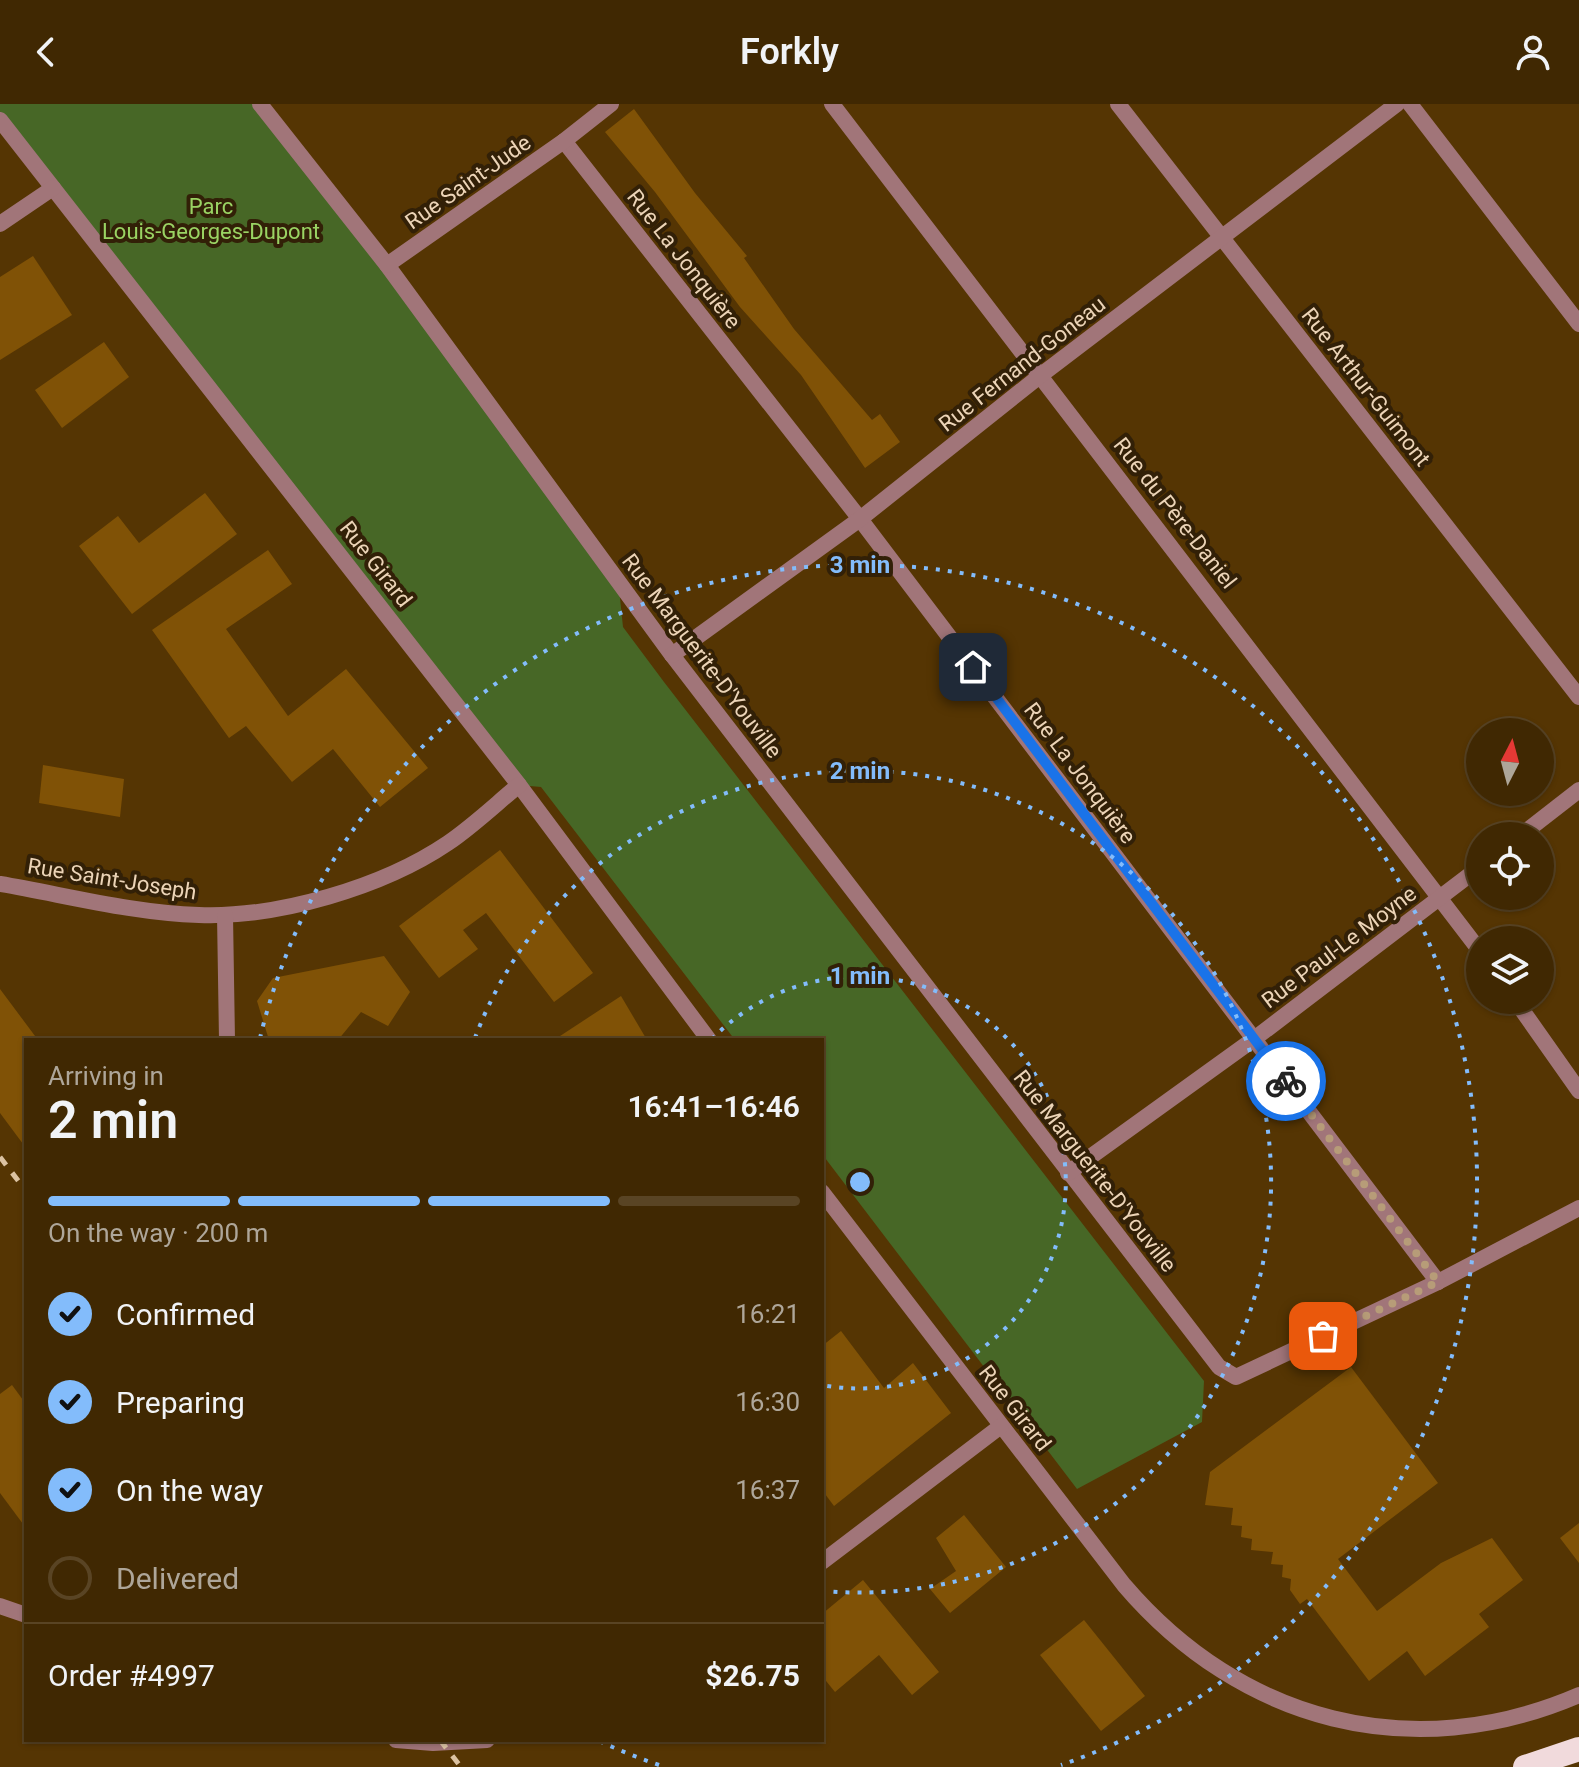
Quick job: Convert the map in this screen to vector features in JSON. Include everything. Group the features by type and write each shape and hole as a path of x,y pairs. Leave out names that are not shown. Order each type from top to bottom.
{"highway":[{"path":"1525,1767 1579,1749"}],"street":[{"name":"Rue Marguerite-D'Youville","path":"260,104 387,265 672,655 1219,1367 1236,1377 1438,1282"},
{"name":"Rue Saint-Jude","path":"387,265 564,141 611,104"},
{"name":"Rue du Père-Daniel","path":"832,104 1466,931"},
{"name":"Rue Arthur-Guimont","path":"1118,104 1579,697"},
{"name":"Rue Fernand-Goneau","path":"672,655 860,519 1041,375 1397,104"},
{"path":"1410,104 1579,324"},
{"name":"Rue Girard","path":"0,120 519,785 708,1038"},
{"name":"Rue La Jonquière","path":"564,141 860,519 1438,1282"},
{"path":"0,224 53,188"},
{"name":"Rue Saint-Joseph","path":"0,884 145,909 225,915 295,904 344,892 394,872 448,843 519,785"},
{"path":"1538,822 1579,790"},
{"name":"Rue Paul-Le Moyne","path":"1068,1173 1254,1039 1466,878"},
{"path":"225,915 227,1038"},
{"path":"1525,1014 1579,1091"},
{"name":"Rue Girard","path":"824,1195 1124,1585 1181,1644 1232,1679 1284,1705 1334,1721 1378,1728 1435,1731 1482,1727 1534,1713 1579,1695"},
{"path":"1438,1282 1579,1208"},
{"path":"824,1560 1001,1426"},
{"path":"0,1606 24,1614"},
{"path":"421,1742 451,1742"}],"green space":[{"name":"Parc Louis-Georges-Dupont","path":"0,104 261,104 617,569 623,627 1204,1381 1202,1422 1077,1489 824,1157 824,1038 733,1038 541,787 519,785 0,124"}],"building":[{"path":"634,109 695,193 747,256 744,258 794,329 872,420 880,414 900,442 865,468 801,375 740,307 655,192 605,132"},
{"path":"33,256 72,315 0,360 0,277"},
{"path":"104,342 129,377 62,428 35,390"},
{"path":"205,493 237,534 132,614 79,546 118,516 139,543"},
{"path":"268,550 292,584 226,629 288,716 346,669 428,768 380,807 333,749 292,782 246,726 229,738 152,630"},
{"path":"43,765 124,779 120,817 39,803"},
{"path":"500,850 593,973 554,1002 486,913 463,930 478,949 439,978 399,926"},
{"path":"384,956 410,992 388,1026 361,1012 340,1038 268,1038 257,1001 273,978"},
{"path":"0,989 37,1038 24,1038 24,1145 0,1113"},
{"path":"621,996 646,1038 557,1038"},
{"path":"841,1331 884,1388 913,1363 951,1413 834,1506 824,1493 824,1344"},
{"path":"1351,1367 1438,1483 1338,1559 1377,1611 1441,1563 1492,1538 1523,1580 1479,1614 1489,1627 1425,1676 1407,1651 1369,1681 1307,1599 1300,1604 1290,1590 1291,1579 1282,1577 1283,1565 1271,1564 1273,1552 1251,1550 1252,1539 1241,1537 1242,1526 1231,1525 1233,1508 1205,1505 1210,1472"},
{"path":"12,1385 24,1401 24,1525 0,1493 0,1394"},
{"path":"964,1515 1006,1567 950,1613 930,1589 956,1571 936,1538"},
{"path":"1579,1523 1579,1563 1560,1538"},
{"path":"863,1580 939,1672 912,1695 879,1655 835,1692 824,1678 824,1612"},
{"path":"1084,1620 1145,1696 1101,1731 1040,1655"}],"railway":[{"path":"0,1157 24,1188"},
{"path":"442,1742 461,1767"}],"way so far":[{"path":"1286,1081 1438,1282 1323,1336"}],"route":[{"path":"973,667 1286,1081"}]}
